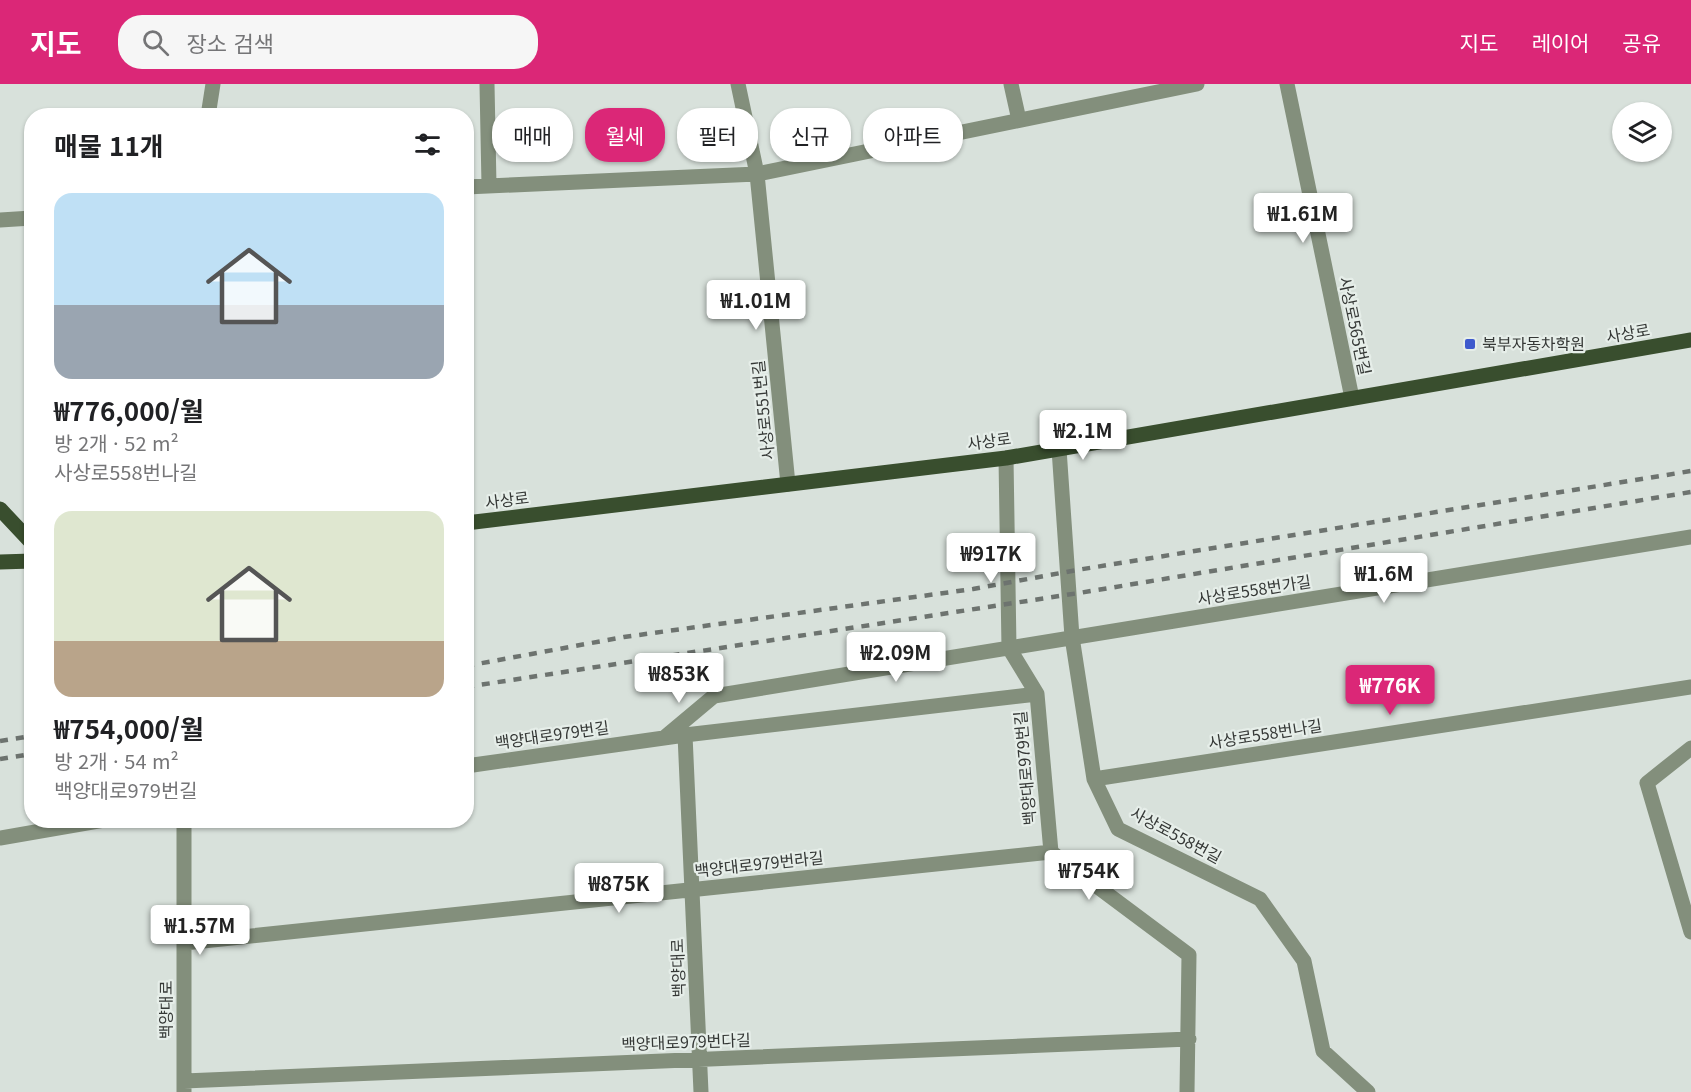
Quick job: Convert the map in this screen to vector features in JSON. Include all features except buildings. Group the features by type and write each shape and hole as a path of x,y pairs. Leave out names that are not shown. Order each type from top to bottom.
{"main road":[{"name":"사상로","path":"474,522 1006,458 1691,340"},
{"path":"0,509 24,534"},
{"path":"0,562 24,561"}],"street":[{"path":"209,108 213,84"},
{"path":"487,84 489,185"},
{"name":"사상로551번길","path":"738,84 757,174 788,484"},
{"path":"1011,84 1019,120"},
{"path":"474,186 757,174 1197,84"},
{"name":"사상로565번길","path":"1287,84 1352,398"},
{"path":"0,220 24,218"},
{"name":"사상로558번길","path":"1059,449 1072,638 1094,779 1118,829 1260,899 1304,961 1323,1051 1368,1092"},
{"path":"1006,458 1009,648 1036,694"},
{"name":"사상로558번가길","path":"665,737 714,696 1691,537"},
{"name":"사상로558번나길","path":"1094,779 1691,687"},
{"name":"백양대로979번길","path":"474,765 665,737 1036,694 1052,852"},
{"name":"백양대로","path":"685,735 701,1092"},
{"path":"1691,748 1647,783 1691,932"},
{"path":"0,838 58,828"},
{"name":"백양대로","path":"184,828 184,1087"},
{"path":"1052,852 1189,955 1187,1092"},
{"name":"백양대로979번라길","path":"184,943 1052,852"},
{"name":"백양대로979번다길","path":"184,1087 700,1059 1189,1039"}],"railway":[{"path":"474,665 624,637 973,589 1077,570 1691,471"},
{"path":"474,686 1079,593 1691,492"},
{"path":"0,741 24,737"},
{"path":"0,759 24,755"}],"place":[{"name":"북부자동차학원","path":"1470,344"}]}
